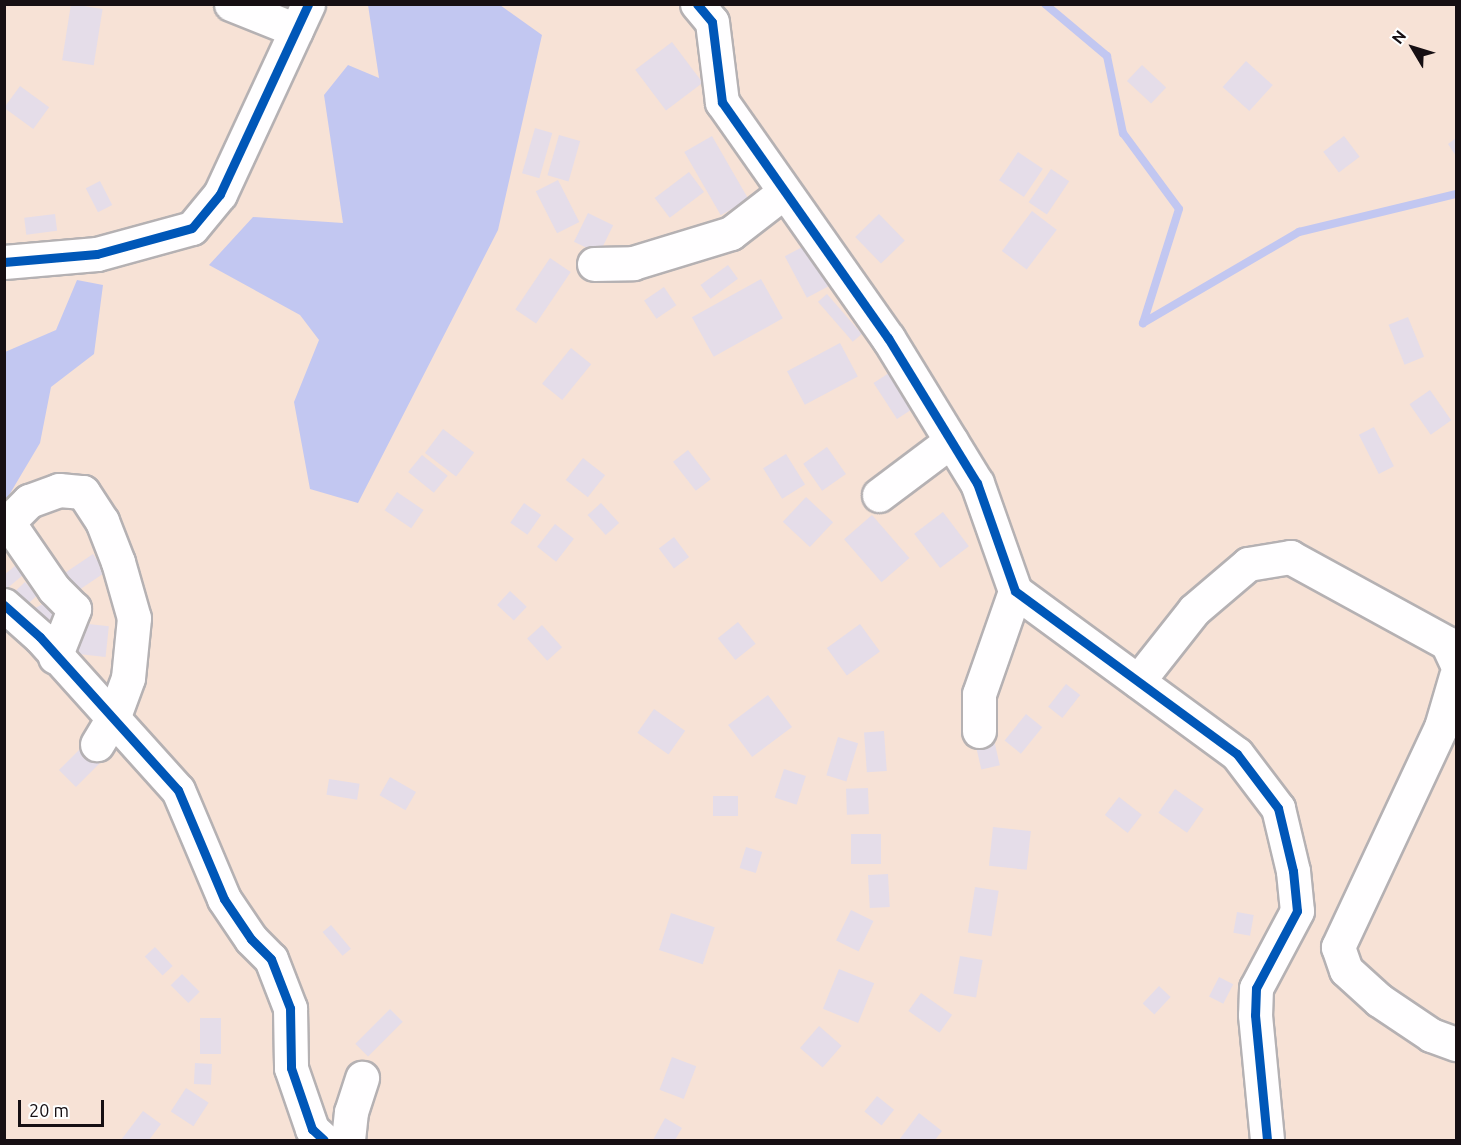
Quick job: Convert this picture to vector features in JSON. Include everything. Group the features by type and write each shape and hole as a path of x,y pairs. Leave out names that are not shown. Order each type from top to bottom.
{"street":[{"path":"4,262 97,254 192,228 220,194 302,17 231,4"},
{"path":"697,4 712,22 722,102 888,338 977,483 1015,591 1237,754 1278,808 1293,871 1296,911 1256,988 1255,1015 1267,1140"},
{"path":"594,264 633,264 687,232 731,233 784,192"},
{"path":"879,495 951,441"},
{"path":"55,657 74,609 54,589 8,522 29,501 59,490 83,492 106,531 134,618 128,678 114,716 97,744"},
{"path":"1138,681 1194,610 1248,564 1290,557 1447,643 1456,662"},
{"path":"979,731 979,694 1015,591"},
{"path":"4,605 40,637 90,697 114,716 178,790 224,899 251,939 271,959 290,1008 291,1068 312,1129 324,1140"},
{"path":"1456,676 1440,727 1338,947 1346,970 1379,1000 1431,1035 1456,1044"},
{"path":"348,1140 351,1112 362,1078"}],"shaded area":[{"path":"5,5 1456,5 1456,1140 5,1140"}],"water":[{"path":"368,5 500,5 542,35 498,230 358,503 310,489 294,402 319,340 300,315 209,265 253,217 343,223 324,95 348,65 379,78"},
{"path":"77,280 103,285 94,354 51,387 40,443 5,502 5,352 56,330"}],"building":[{"path":"71,4 103,9 94,65 62,60"},
{"path":"672,42 703,83 666,110 635,70"},
{"path":"1246,61 1273,85 1249,111 1223,87"},
{"path":"1142,65 1166,88 1151,104 1127,81"},
{"path":"20,86 49,107 33,129 4,108"},
{"path":"535,128 552,133 539,178 522,173"},
{"path":"559,135 580,141 569,181 547,175"},
{"path":"712,136 748,199 721,215 684,152"},
{"path":"1344,136 1360,157 1339,172 1323,152"},
{"path":"1456,138 1456,156 1448,144"},
{"path":"1018,152 1043,169 1024,197 999,180"},
{"path":"1051,169 1069,181 1047,214 1029,202"},
{"path":"689,172 704,192 670,218 655,198"},
{"path":"558,180 579,222 557,233 536,191"},
{"path":"100,181 112,205 98,212 86,188"},
{"path":"1032,211 1057,230 1027,270 1002,251"},
{"path":"588,213 613,225 599,254 574,242"},
{"path":"55,214 57,231 26,235 24,218"},
{"path":"879,214 905,241 881,264 855,237"},
{"path":"806,245 828,286 807,298 785,256"},
{"path":"550,258 571,272 536,323 515,309"},
{"path":"728,265 738,279 710,299 700,285"},
{"path":"761,279 783,318 714,357 692,317"},
{"path":"664,287 676,305 656,319 644,300"},
{"path":"827,294 862,334 853,342 818,302"},
{"path":"1408,317 1424,357 1405,365 1389,325"},
{"path":"840,343 858,377 805,405 787,371"},
{"path":"571,348 591,364 562,400 542,384"},
{"path":"892,371 915,407 897,419 874,383"},
{"path":"1430,390 1451,420 1431,435 1410,404"},
{"path":"1374,427 1394,466 1379,474 1359,435"},
{"path":"443,429 474,452 456,476 425,453"},
{"path":"827,447 846,474 822,491 803,464"},
{"path":"688,450 711,479 696,491 673,462"},
{"path":"786,454 805,485 782,499 763,468"},
{"path":"422,455 448,476 434,493 408,472"},
{"path":"583,458 605,475 588,497 566,480"},
{"path":"397,492 424,510 411,528 385,510"},
{"path":"806,497 833,522 810,547 783,522"},
{"path":"524,503 541,515 527,535 510,523"},
{"path":"601,503 619,523 606,535 588,515"},
{"path":"943,512 969,546 940,568 914,534"},
{"path":"872,515 909,558 881,582 844,539"},
{"path":"555,524 574,539 556,562 537,547"},
{"path":"674,537 689,557 674,568 659,548"},
{"path":"93,554 105,572 77,591 65,573"},
{"path":"21,561 29,570 4,591 4,575"},
{"path":"25,582 37,595 23,608 11,595"},
{"path":"510,591 527,607 514,621 497,605"},
{"path":"54,598 62,613 38,626 30,611"},
{"path":"738,622 756,644 735,660 718,638"},
{"path":"79,623 109,626 106,657 76,654"},
{"path":"860,624 880,652 847,676 827,648"},
{"path":"542,625 562,647 547,661 527,638"},
{"path":"1066,684 1080,695 1062,718 1048,707"},
{"path":"768,695 792,727 752,757 728,725"},
{"path":"654,709 685,731 668,755 637,733"},
{"path":"1026,714 1042,727 1021,754 1005,740"},
{"path":"884,731 887,771 867,772 864,732"},
{"path":"838,737 858,743 846,781 826,775"},
{"path":"994,740 1000,765 981,770 975,744"},
{"path":"83,746 100,763 76,787 59,770"},
{"path":"784,769 806,776 797,805 775,798"},
{"path":"390,777 416,792 405,810 380,795"},
{"path":"329,779 360,784 357,800 326,795"},
{"path":"868,788 869,814 847,815 846,789"},
{"path":"1175,789 1204,809 1187,833 1158,813"},
{"path":"713,796 738,796 738,816 713,816"},
{"path":"1119,797 1142,815 1128,833 1105,815"},
{"path":"993,827 1031,831 1027,870 989,866"},
{"path":"851,834 881,834 881,864 851,864"},
{"path":"746,847 762,852 756,873 740,868"},
{"path":"888,874 890,907 870,908 868,875"},
{"path":"975,887 999,891 992,936 968,932"},
{"path":"851,910 873,921 859,952 836,941"},
{"path":"1237,912 1254,915 1250,936 1233,933"},
{"path":"671,913 715,927 703,964 659,950"},
{"path":"331,925 351,949 342,956 323,932"},
{"path":"155,947 173,966 162,976 145,957"},
{"path":"960,956 983,960 976,997 953,993"},
{"path":"839,969 874,983 858,1023 823,1009"},
{"path":"182,974 200,992 188,1003 171,985"},
{"path":"1219,977 1233,984 1223,1004 1209,997"},
{"path":"1159,986 1171,997 1154,1014 1143,1004"},
{"path":"921,993 952,1015 940,1033 908,1011"},
{"path":"390,1009 403,1022 368,1056 355,1044"},
{"path":"200,1018 221,1018 221,1054 200,1054"},
{"path":"819,1026 842,1046 823,1068 800,1048"},
{"path":"672,1057 696,1066 684,1099 659,1090"},
{"path":"195,1063 212,1064 211,1085 194,1084"},
{"path":"186,1088 209,1103 193,1126 171,1111"},
{"path":"877,1096 894,1110 882,1125 864,1112"},
{"path":"143,1111 161,1124 149,1140 121,1140"},
{"path":"919,1113 942,1131 935,1140 899,1140"},
{"path":"665,1118 682,1128 675,1140 653,1140"}],"waterway":[{"path":"1045,4 1107,56 1123,133 1179,209 1143,323 1299,232 1456,194"}],"cycle path":[{"path":"4,262 97,254 192,228 220,194 308,4"},
{"path":"697,4 712,22 722,102 888,338 977,483 1015,591 1237,754 1278,808 1293,871 1297,911 1256,988 1255,1015 1267,1140"},
{"path":"4,605 40,637 178,790 224,899 251,939 271,959 290,1008 291,1068 312,1129 324,1140"}]}
